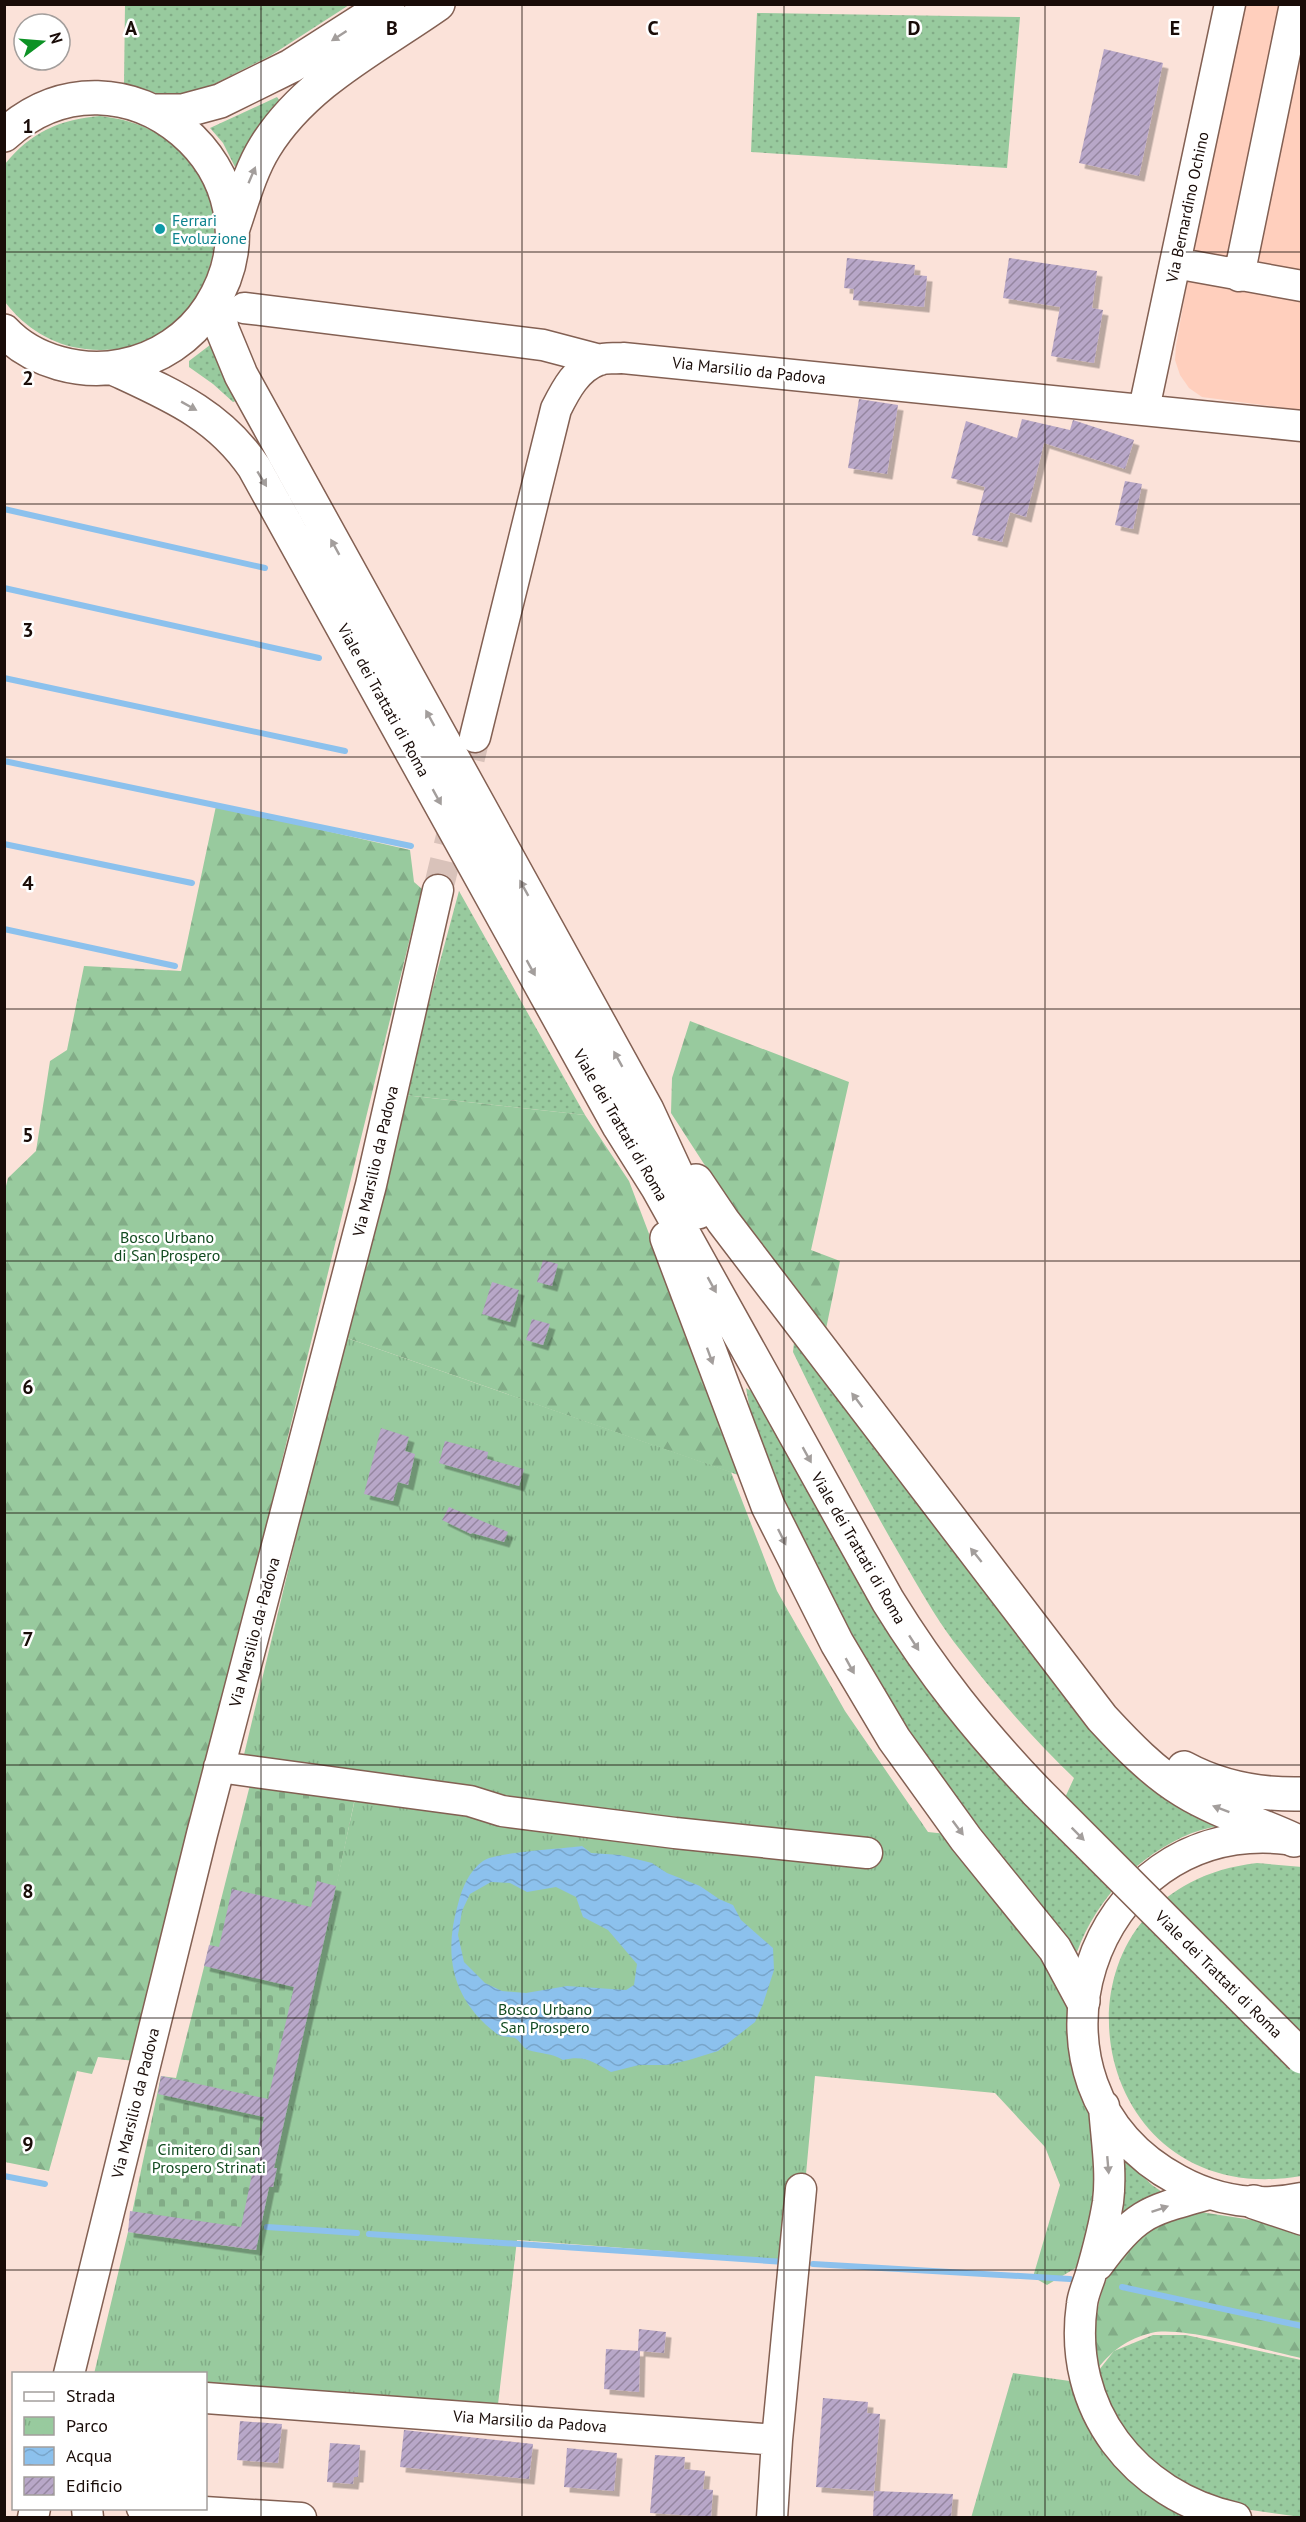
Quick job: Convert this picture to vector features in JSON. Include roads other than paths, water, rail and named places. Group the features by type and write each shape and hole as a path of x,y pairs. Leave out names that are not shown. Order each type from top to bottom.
{"highway":[{"path":"4,135 32,115 71,100 114,99 155,111 183,111 220,101 291,66 388,4"},
{"path":"232,230 264,148 303,99 322,82 438,4"},
{"path":"4,331 33,352 58,363 85,368 113,368 155,356 174,345 231,302 229,264 232,230 226,194 210,160 186,132 155,111"},
{"name":"Viale dei Trattati di Roma","path":"231,302 222,329 245,384 633,1118"},
{"name":"Viale dei Trattati di Roma","path":"113,368 206,415 242,449 633,1118 678,1177 918,1607 968,1681 996,1715 1044,1784 1302,2057"},
{"path":"633,1118 737,1239 969,1547 1102,1718 1138,1756 1184,1791 1298,1841"},
{"path":"633,1118 676,1259 768,1506 837,1643 863,1691 905,1756 966,1839 1055,1949 1083,2001"},
{"path":"1012,1600 1053,1641 1116,1716 1165,1757 1204,1779 1231,1787 1257,1792 1302,1794"},
{"name":"Viale dei Trattati di Roma","path":"1044,1784 1302,2026"},
{"path":"1254,2202 1302,2218"}],"street":[{"name":"Via Bernardino Ochino","path":"1144,409 1230,4"},
{"path":"1239,276 1295,4"},
{"path":"1175,263 1302,286"},
{"path":"231,302 543,345 600,360"},
{"name":"Via Marsilio da Padova","path":"600,360 623,358 1302,426"},
{"path":"475,737 556,409 568,386 579,372 600,360"},
{"name":"Via Marsilio da Padova","path":"69,2372 219,1767 371,1185 438,890"},
{"path":"219,1767 470,1801 502,1811 675,1833 867,1853"},
{"path":"1298,1841 1257,1838 1220,1843 1185,1856 1154,1875 1126,1900 1105,1930 1090,1965 1083,2001 1082,2023 1088,2066 1104,2106 1131,2144 1148,2160 1167,2174 1209,2194 1254,2202 1302,2198"},
{"path":"1104,2106 1108,2199 1090,2277 1082,2301 1080,2355 1095,2409 1106,2431 1135,2465 1157,2484 1184,2500 1214,2513 1236,2517"},
{"path":"772,2517 777,2440 801,2189"},
{"path":"1090,2277 1114,2242 1138,2218 1155,2210 1209,2194"},
{"name":"Via Marsilio da Padova","path":"207,2398 777,2440"},
{"path":"177,2510 300,2517"}],"water":[{"path":"582,1846 591,1853 620,1855 652,1863 667,1873 700,1886 733,1905 741,1920 773,1948 774,1970 755,2022 718,2051 667,2065 639,2065 611,2072 588,2060 577,2058 563,2060 528,2050 515,2038 497,2034 482,2021 461,1992 452,1959 451,1941 454,1923 467,1880 478,1865 490,1858","holes":["491,1882 510,1883 527,1892 556,1887 576,1897 583,1917 608,1930 637,1964 634,1985 626,1990 567,1986 526,1993 502,1991 485,1983 464,1962 458,1935 462,1911 470,1894"]}],"waterway":[{"path":"4,509 265,568"},
{"path":"4,588 319,658"},
{"path":"4,678 345,751"},
{"path":"4,761 411,846"},
{"path":"4,844 192,883"},
{"path":"4,929 175,966"},
{"path":"4,2176 45,2184"},
{"path":"267,2227 357,2233"},
{"path":"369,2234 785,2262"},
{"path":"813,2264 1070,2279"},
{"path":"1122,2287 1302,2326"}],"tunnel":[{"path":"438,890 475,737"}],"place":[{"name":"Ferrari Evoluzione","path":"160,229"}],"park label":[{"name":"Bosco Urbano di San Prospero","path":"167,1246"},
{"name":"Bosco Urbano San Prospero","path":"545,2018"},
{"name":"Cimitero di san Prospero Strinati","path":"209,2158"}]}
